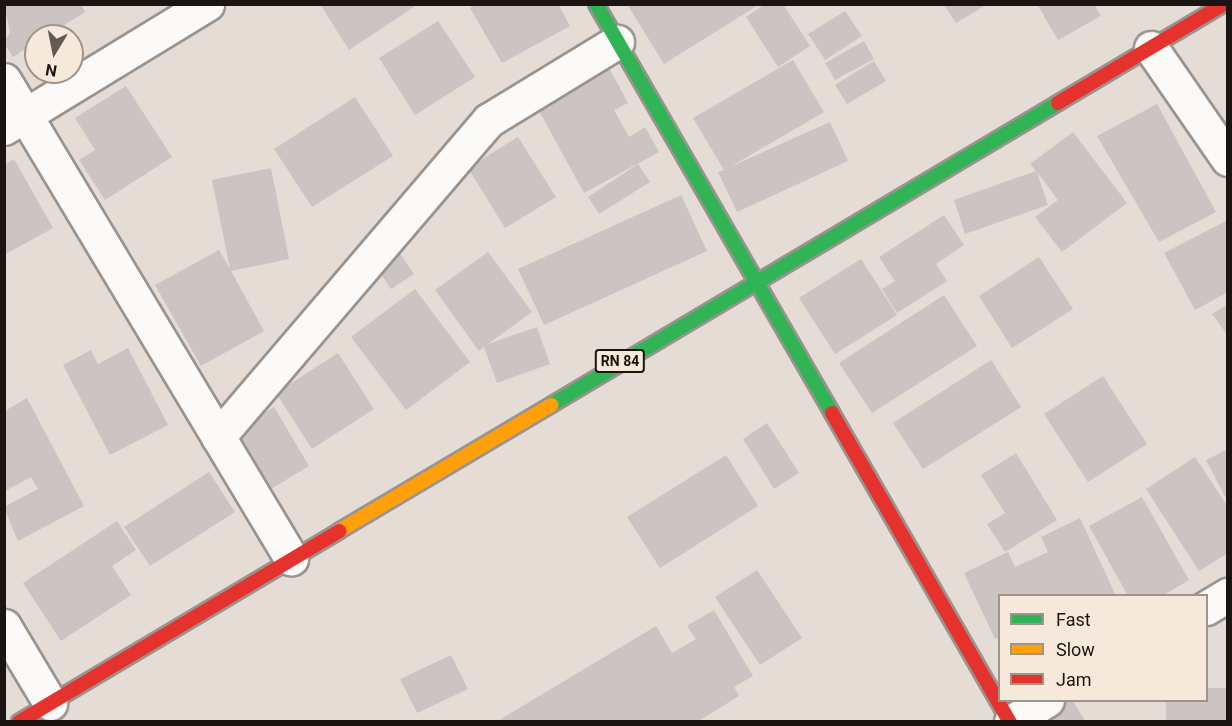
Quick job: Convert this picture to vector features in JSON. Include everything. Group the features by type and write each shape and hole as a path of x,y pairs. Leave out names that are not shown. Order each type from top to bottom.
{"main road":[{"path":"596,4 753,282 998,701"},
{"name":"RN 84","path":"18,722 753,282 1224,4"},
{"path":"998,702 1010,722"}],"street":[{"path":"15,122 207,4"},
{"path":"218,437 489,120 617,42"},
{"path":"1151,48 1227,159"},
{"path":"4,80 15,122 218,437 291,558"},
{"path":"1208,607 1227,595"},
{"path":"4,626 50,703"},
{"path":"1010,722 1044,702"}],"building":[{"path":"4,4 81,4 85,12 66,24 24,24 24,50 13,57 4,43 10,32"},
{"path":"320,4 412,4 414,7 349,50"},
{"path":"476,4 558,4 570,26 502,63 470,8"},
{"path":"627,4 760,4 664,64"},
{"path":"765,4 783,4 810,46 778,67 746,17"},
{"path":"1037,4 1094,4 1101,16 1058,40"},
{"path":"944,5 986,5 956,23"},
{"path":"845,11 862,36 825,60 808,34"},
{"path":"438,21 475,77 415,115 379,58"},
{"path":"864,41 874,59 835,80 825,63"},
{"path":"793,60 824,112 730,167 830,122 848,161 737,212 718,172 724,170 693,118"},
{"path":"874,61 886,81 847,104 835,85"},
{"path":"609,68 628,103 614,110 629,137 645,127 659,152 584,193 537,107"},
{"path":"126,86 172,157 105,200 79,160 95,150 75,118"},
{"path":"355,97 393,156 312,207 274,149"},
{"path":"1157,104 1216,212 1159,242 1097,136"},
{"path":"1073,132 1127,203 1062,252 1035,217 1058,200 1037,172 1048,205 965,234 954,200 1036,171 1030,164"},
{"path":"518,137 556,197 505,228 468,168"},
{"path":"14,159 53,228 4,255 4,165"},
{"path":"638,164 650,182 599,214 588,197"},
{"path":"271,168 289,259 231,271 264,331 201,366 155,285 219,250 230,269 212,180"},
{"path":"681,195 707,251 544,325 518,269"},
{"path":"944,215 964,245 936,264 947,281 897,313 882,289 895,281 879,257"},
{"path":"1228,220 1228,292 1195,310 1164,253"},
{"path":"392,242 414,274 391,289 369,256"},
{"path":"488,252 532,312 488,344 537,327 550,364 497,383 484,347 479,351 435,290"},
{"path":"1039,257 1073,309 1012,348 979,296"},
{"path":"861,259 897,315 835,354 799,298"},
{"path":"415,289 470,362 406,410 351,337"},
{"path":"944,295 977,346 872,413 839,363"},
{"path":"1228,304 1228,336 1212,314"},
{"path":"128,348 168,425 110,455 63,365 91,350 98,364"},
{"path":"338,353 374,409 312,449 276,393"},
{"path":"991,360 1021,407 923,469 893,423"},
{"path":"1103,376 1147,444 1088,482 1044,414"},
{"path":"27,398 84,506 18,541 4,507 38,489 31,477 5,491 5,411"},
{"path":"274,407 309,466 266,492 230,434"},
{"path":"767,423 799,473 774,489 743,439"},
{"path":"1228,449 1228,502 1206,460"},
{"path":"1016,453 1057,520 1005,552 987,524 1005,513 981,475"},
{"path":"726,455 758,506 660,568 627,517"},
{"path":"1195,457 1228,507 1228,553 1199,571 1146,489"},
{"path":"209,472 235,512 150,566 124,527"},
{"path":"1142,497 1189,580 1165,594 1127,594 1089,526"},
{"path":"1080,518 1115,594 998,594 998,638 995,639 964,573 1008,552 1015,567 1048,552 1041,537"},
{"path":"117,521 136,550 112,566 131,595 61,641 23,583"},
{"path":"757,570 802,638 760,665 715,597"},
{"path":"714,610 753,676 734,687 739,696 697,722 496,722 656,626 672,653 696,639 687,626"},
{"path":"451,655 468,689 417,713 400,679"},
{"path":"1208,688 1228,688 1228,722 1166,722 1166,702 1208,702"},
{"path":"1049,702 1073,702 1086,722 1053,722 1043,706"}],"traffic: fast":[{"path":"596,4 832,413"},
{"path":"551,405 1058,103"}],"traffic: slow":[{"path":"339,531 551,405"}],"traffic: jam":[{"path":"1058,103 1224,4"},
{"path":"832,413 998,701"},
{"path":"19,722 339,531"},
{"path":"998,702 1010,722"}]}
